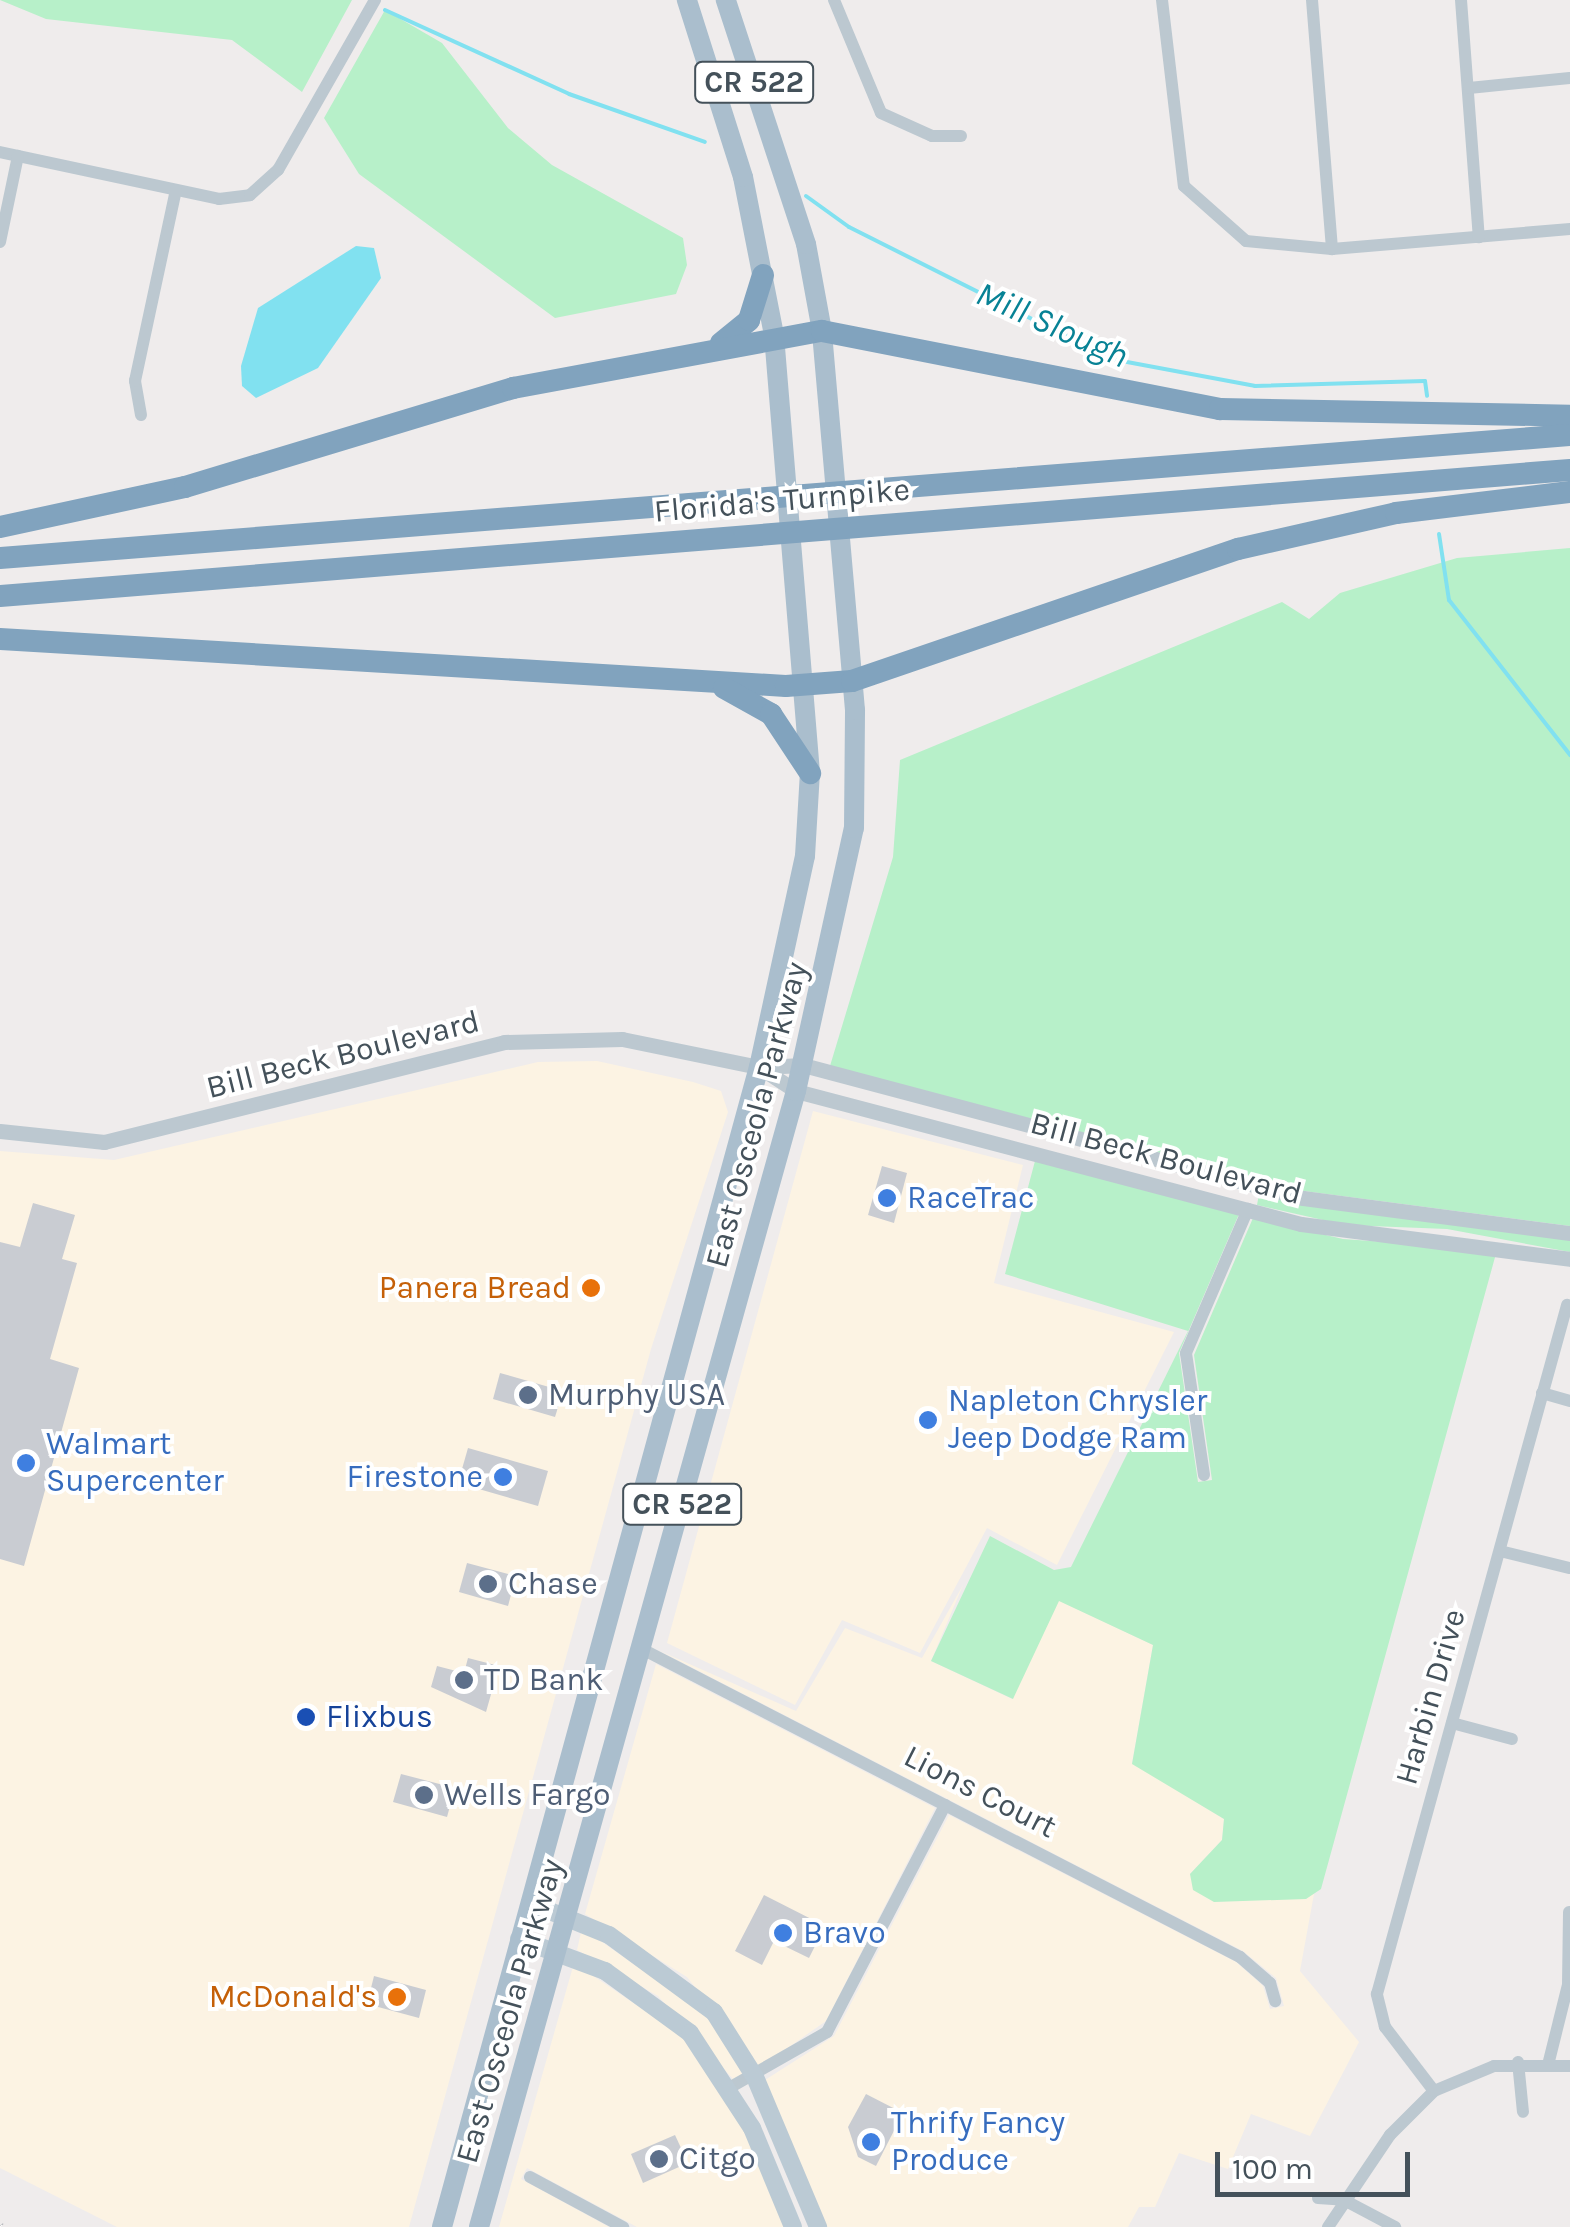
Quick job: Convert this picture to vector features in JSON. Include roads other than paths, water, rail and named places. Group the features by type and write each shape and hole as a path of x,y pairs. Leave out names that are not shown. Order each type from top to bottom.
{"highway":[{"path":"714,348 748,320 764,274"},
{"path":"0,527 185,487 513,388 774,335 822,331 1220,409 1570,416"},
{"name":"Florida's Turnpike","path":"0,558 1570,435"},
{"name":"Florida's Turnpike","path":"0,596 1570,470"},
{"path":"0,639 805,686 852,682 1238,549 1396,513 1570,492"},
{"path":"702,680 770,714 810,773"}],"main road":[{"name":"East Osceola Parkway","path":"442,2227 760,1066 799,891 810,773 788,449 774,335 764,274 725,108 687,0"},
{"name":"East Osceola Parkway","path":"479,2227 570,1914 796,1091 850,858 852,682 822,331 806,244 726,0"},
{"path":"530,1903 570,1914 682,1981 756,2076 818,2227"},
{"path":"519,1940 560,1949 652,2001 716,2062 793,2227"}],"street":[{"path":"0,152 234,200 266,185 375,0"},
{"path":"834,0 881,112 932,136 962,136"},
{"path":"1162,0 1184,186 1246,242 1332,249 1570,229"},
{"path":"1312,0 1332,249"},
{"path":"1462,0 1479,237"},
{"path":"1468,88 1570,78"},
{"path":"0,242 18,156"},
{"path":"140,414 136,381 176,190"},
{"name":"Bill Beck Boulevard","path":"0,1131 104,1142 543,1038 666,1044 760,1066 802,1065 1254,1186 1570,1233"},
{"name":"Bill Beck Boulevard","path":"760,1066 796,1091 1344,1232 1447,1236 1570,1258"},
{"path":"1204,1474 1186,1353 1248,1209 1254,1186"},
{"name":"Harbin Drive","path":"1434,2091 1385,2026 1376,1994 1567,1304"},
{"path":"1542,1393 1570,1400"},
{"path":"1500,1550 1570,1568"},
{"name":"Lions Court","path":"642,1649 1240,1957 1270,1983 1275,2001"},
{"path":"1452,1724 1512,1739"},
{"path":"729,2088 827,2032 945,1805"},
{"path":"1549,2061 1568,1985 1568,1912"},
{"path":"1328,2227 1344,2200 1434,2091 1518,2062 1549,2061 1570,2066"},
{"path":"1518,2062 1523,2112"},
{"path":"530,2176 623,2227"},
{"path":"1318,2198 1344,2200 1395,2227"}],"water":[{"path":"356,246 374,248 381,278 318,368 256,398 242,386 241,366 258,308"}],"waterway":[{"name":"Mill Slough","path":"385,10 569,94 705,142"},
{"name":"Mill Slough","path":"806,196 849,227 1111,359 1255,386 1425,381 1427,396"},
{"name":"Mill Slough","path":"1439,534 1449,600 1570,755"}],"place":[{"name":"RaceTrac","path":"887,1198"},
{"name":"Panera Bread","path":"591,1288"},
{"name":"Murphy USA","path":"528,1395"},
{"name":"Napleton Chrysler Jeep Dodge Ram","path":"928,1420"},
{"name":"Walmart Supercenter","path":"26,1463"},
{"name":"Firestone","path":"503,1477"},
{"name":"Chase","path":"488,1584"},
{"name":"TD Bank","path":"464,1680"},
{"name":"Flixbus","path":"306,1717"},
{"name":"Wells Fargo","path":"424,1795"},
{"name":"Bravo","path":"783,1933"},
{"name":"McDonald's","path":"397,1997"},
{"name":"Thrify Fancy Produce","path":"871,2142"},
{"name":"Citgo","path":"659,2159"}]}
